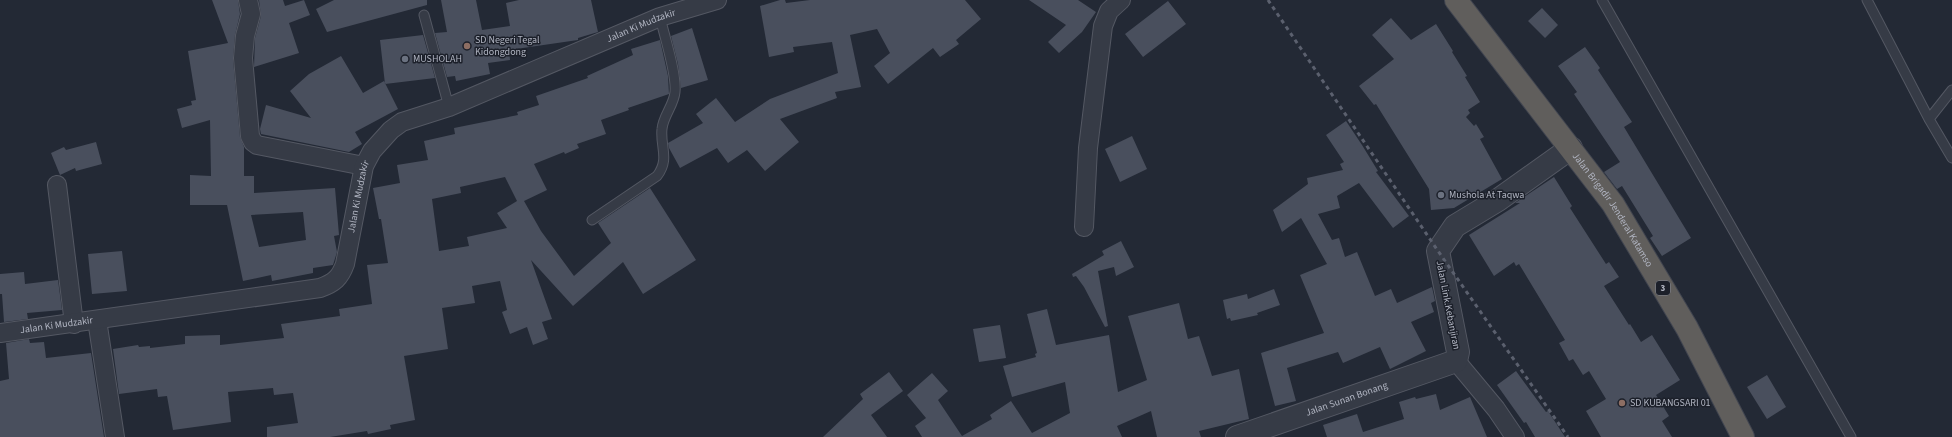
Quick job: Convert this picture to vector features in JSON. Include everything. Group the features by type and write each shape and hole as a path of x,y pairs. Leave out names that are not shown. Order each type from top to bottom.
{"highway":[{"name":"Jalan Brigadir Jenderal Katamso","path":"1456,0 1613,204 1679,314 1743,437"}],"street":[{"path":"248,0 251,14 245,36 243,58 250,136 253,142 257,145 364,166"},
{"name":"Jalan Ki Mudzakir","path":"0,333 74,324 320,288 333,284 340,276 345,264 364,166 372,151 390,130 402,122 449,107 660,17 717,0"},
{"path":"1084,227 1088,148 1102,34 1109,11 1121,0"},
{"name":"Jalan Link.Kebanjiran","path":"1456,361 1458,352 1438,251 1455,226 1498,200 1571,148"},
{"path":"57,185 74,324"},
{"path":"96,320 115,437"},
{"path":"1456,361 1496,409 1515,437"},
{"name":"Jalan Sunan Bonang","path":"1238,437 1456,361"}],"lane":[{"path":"1602,0 1851,437"},
{"path":"1867,0 1929,119 1952,158"},
{"path":"424,15 449,107"},
{"path":"592,220 657,176 663,169 662,128 672,104 675,91 660,17"},
{"path":"1929,119 1952,90"}],"building":[{"path":"212,0 238,0 240,14 235,35 233,59 240,137 244,147 244,176 254,176 254,193 335,188 339,235 334,236 337,252 333,265 313,268 313,273 272,281 271,275 243,281 227,205 190,205 190,175 211,176 210,120 182,128 177,109 192,105 191,101 196,100 188,51 228,43","holes":["303,212 306,240 259,247 251,215"]},
{"path":"259,0 283,0 285,6 304,0 310,15 289,23 299,53 254,67 255,38 261,16"},
{"path":"334,0 427,0 427,5 327,32 316,9"},
{"path":"441,0 476,0 482,30 510,26 506,3 519,0 591,0 598,32 578,38 578,40 509,50 510,60 488,63 490,74 456,81 455,76 447,77 435,33 447,32"},
{"path":"785,0 786,3 810,0 965,0 981,19 956,40 959,44 940,57 933,48 888,84 874,66 890,53 877,29 850,35 861,87 835,92 837,98 780,119 799,142 765,171 747,150 728,163 717,148 680,168 669,148 668,143 703,123 696,114 716,98 735,122 770,99 838,73 832,42 793,47 794,52 769,57 760,6"},
{"path":"1029,0 1078,0 1096,12 1082,32 1059,53 1048,42 1066,25"},
{"path":"1168,1 1186,24 1143,57 1125,34"},
{"path":"1542,8 1558,25 1545,38 1528,21"},
{"path":"1391,18 1411,40 1436,24 1453,51 1452,52 1467,76 1465,77 1480,102 1468,110 1470,113 1466,117 1474,126 1476,124 1484,137 1480,139 1502,179 1454,208 1431,210 1429,189 1376,104 1374,105 1359,86 1394,59 1372,35"},
{"path":"692,28 708,80 681,88 678,64 671,36"},
{"name":"MUSHOLAH","path":"423,35 435,78 385,84 380,40"},
{"path":"660,40 668,76 669,94 628,108 629,110 601,120 606,134 577,144 579,148 565,154 564,152 534,164 547,190 524,201 541,231 574,276 611,243 598,223 650,188 696,260 643,294 623,262 573,306 531,260 552,319 542,322 548,339 533,345 527,327 510,334 502,312 507,310 500,281 472,286 475,303 442,308 448,349 404,356 415,420 390,425 391,429 368,434 367,431 330,437 267,437 267,427 298,423 293,393 274,395 273,388 228,392 231,422 173,430 167,396 158,397 157,389 119,394 113,349 138,345 139,347 150,346 150,348 185,344 185,336 220,335 220,345 284,338 281,324 340,316 339,309 372,304 367,265 388,263 381,219 379,219 373,188 400,183 397,165 428,160 424,141 455,134 454,128 518,115 517,112 539,105 536,96 588,78 587,76 633,55 631,49","holes":["505,177 517,201 497,213 507,228 467,237 469,246 439,251 432,199 461,193 460,187"]},
{"path":"1585,47 1600,68 1598,70 1632,122 1624,127 1691,238 1662,256 1650,238 1653,236 1622,186 1617,189 1604,172 1620,162 1574,94 1577,92 1558,66"},
{"path":"341,56 363,93 384,81 398,109 355,132 362,144 349,152 261,134 260,129 266,105 311,118 290,91 309,74"},
{"path":"1346,121 1378,171 1376,172 1409,216 1393,228 1359,183 1337,196 1340,208 1318,214 1332,240 1339,238 1345,257 1357,252 1375,296 1391,289 1397,303 1432,287 1435,301 1431,303 1434,312 1411,322 1426,351 1390,369 1380,347 1343,363 1338,352 1287,368 1296,401 1275,406 1261,353 1324,333 1300,275 1327,264 1301,218 1282,232 1273,210 1308,184 1307,178 1343,170 1340,164 1344,162 1326,135"},
{"path":"1132,136 1147,169 1120,182 1105,149"},
{"path":"96,142 102,164 76,171 75,168 60,175 51,153 64,147 66,150"},
{"path":"1554,177 1572,206 1570,208 1606,264 1609,262 1619,277 1604,286 1641,342 1652,335 1680,380 1656,395 1669,416 1662,421 1672,437 1601,437 1586,411 1606,399 1589,371 1583,375 1573,359 1569,361 1559,343 1565,340 1519,264 1516,266 1514,262 1494,276 1469,235 1520,203 1515,203"},
{"path":"1121,241 1134,267 1116,276 1114,267 1098,271 1108,326 1105,327 1084,287 1076,276 1073,277 1072,274 1104,255 1102,251"},
{"path":"122,251 127,291 92,294 88,254"},
{"path":"24,272 25,284 58,280 62,310 27,313 28,319 4,322 2,294 0,294 0,274"},
{"path":"1274,289 1280,305 1257,313 1258,315 1231,321 1230,318 1227,319 1223,300 1247,294 1248,299"},
{"path":"1179,303 1188,339 1199,336 1212,376 1239,369 1249,419 1199,431 1201,437 1157,437 1151,411 1117,426 1122,437 922,437 915,426 926,418 907,395 932,373 948,391 938,400 962,436 992,419 990,415 1011,401 1032,433 1070,413 1065,382 1012,397 1003,366 1036,357 1035,354 1037,353 1027,314 1047,309 1056,345 1109,335 1118,392 1147,380 1128,316"},
{"path":"1000,325 1006,358 979,362 973,329"},
{"path":"29,339 30,343 44,342 46,358 91,353 104,437 0,437 0,381 9,379 6,343"},
{"path":"1516,371 1546,412 1548,411 1565,437 1535,437 1526,422 1524,423 1497,385"},
{"path":"889,372 903,391 871,415 887,437 823,437 863,399 860,394"},
{"path":"1767,375 1786,407 1767,419 1747,387"},
{"path":"1436,394 1440,410 1470,397 1487,437 1327,437 1323,425 1357,414 1363,432 1404,419 1399,402 1415,397 1416,399"}],"railway":[{"path":"1268,0 1438,251 1568,437"}],"place":[{"name":"SD Negeri Tegal Kidongdong","path":"467,46"},
{"name":"MUSHOLAH","path":"405,59"},
{"name":"Mushola At Taqwa","path":"1441,195"},
{"name":"SD KUBANGSARI 01","path":"1622,403"}]}
